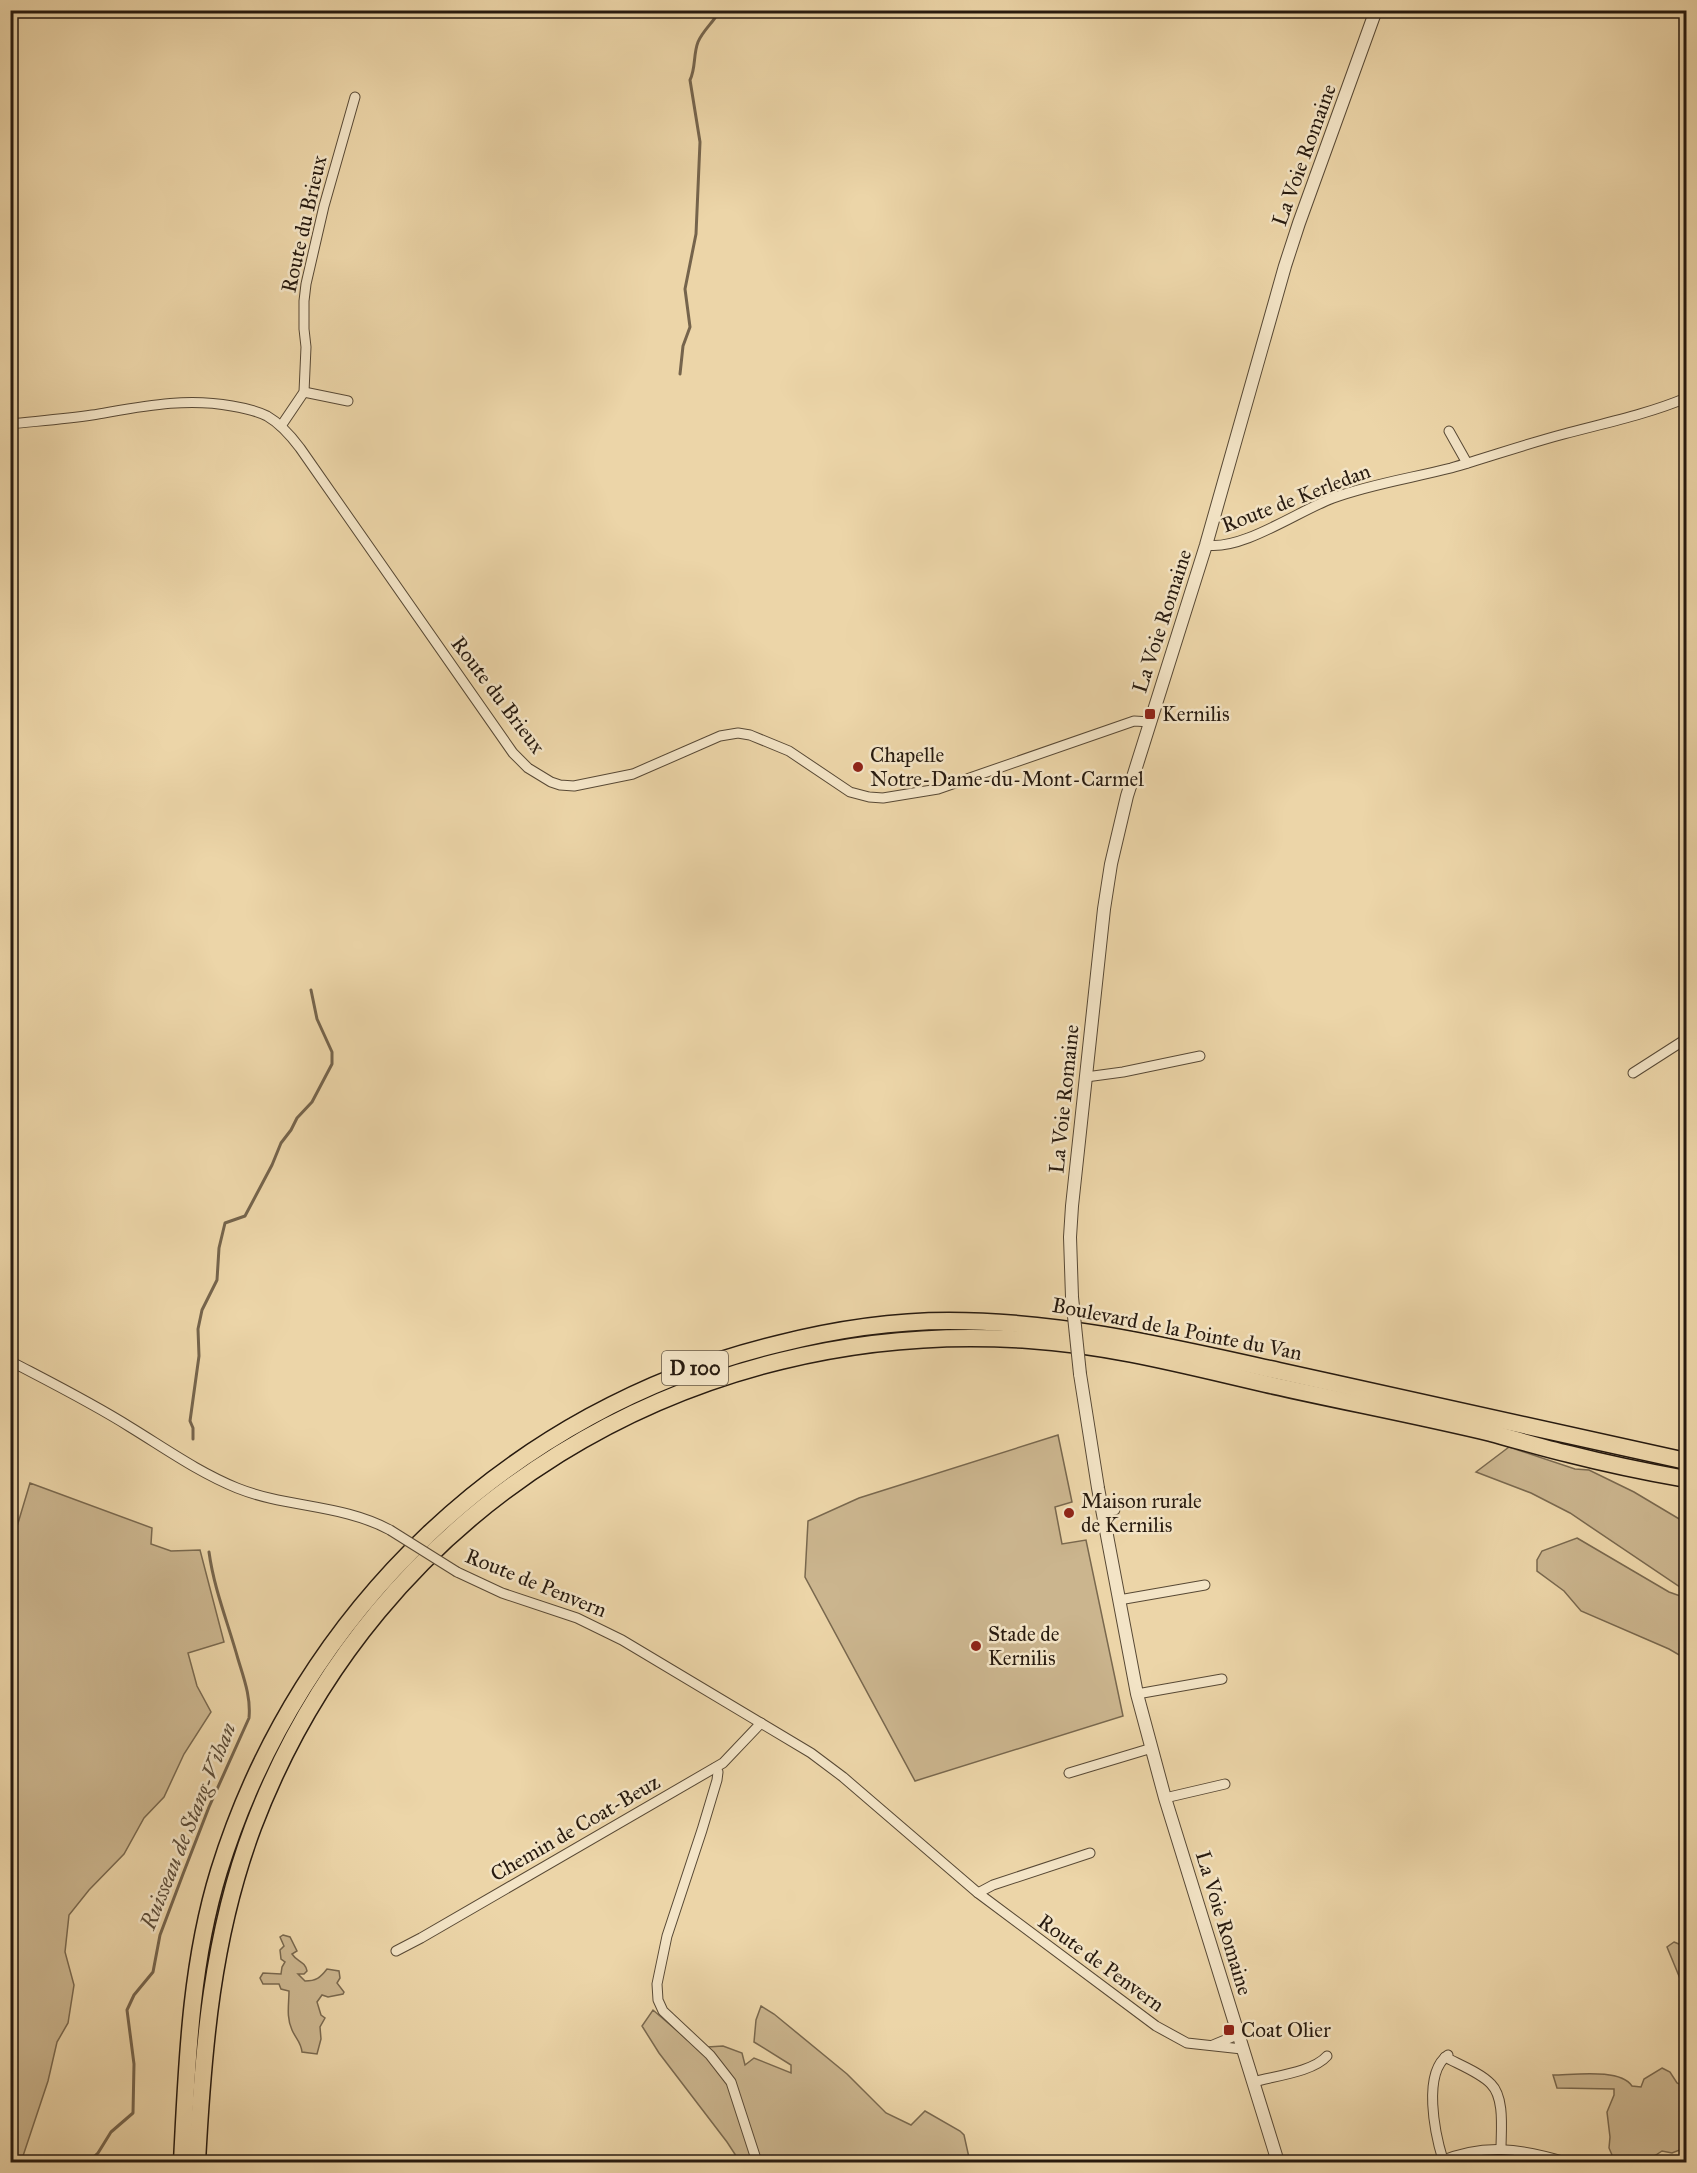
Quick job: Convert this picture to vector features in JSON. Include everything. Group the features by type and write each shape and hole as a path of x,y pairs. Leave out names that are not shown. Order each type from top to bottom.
{"highway":[{"name":"Boulevard de la Pointe du Van","path":"182,2163 187,2062 195,1985 211,1901 219,1869 248,1794 265,1755 293,1704 329,1649 363,1604 425,1536 471,1495 518,1460 616,1401 720,1359 837,1331 921,1322 1008,1323 1088,1332 1194,1352 1686,1461"},
{"name":"Boulevard de la Pointe du Van","path":"198,2158 203,2062 209,2005 229,1904 245,1851 264,1801 315,1701 370,1621 412,1575 477,1513 550,1459 592,1434 658,1401 734,1374 815,1352 892,1340 949,1337 1035,1340 1147,1358 1227,1375 1493,1434 1623,1467 1686,1479"}],"street":[{"name":"La Voie Romaine","path":"1278,2163 1165,1798 1137,1694 1119,1600 1109,1511 1080,1374 1072,1297 1070,1223 1109,874 1123,810 1206,545 1299,223 1376,10"},
{"name":"Route du Brieux","path":"304,392 306,346 303,301 324,206 355,97"},
{"path":"281,426 304,392 348,401"},
{"name":"Route de Kerledan","path":"1206,545 1218,546 1242,539 1354,491 1467,463 1636,415 1686,398"},
{"name":"Route du Brieux","path":"10,423 82,416 158,403 194,402 250,410 268,417 281,426 300,448 513,753 528,768 560,785 586,785 633,774 712,738 738,733 777,745 808,762 850,792 869,797 891,797 938,789 1134,721 1151,722"},
{"path":"1449,431 1467,463"},
{"path":"1633,1073 1686,1039"},
{"path":"1086,1077 1200,1056"},
{"name":"Route de Penvern","path":"10,1361 129,1426 182,1461 219,1481 259,1496 343,1512 371,1520 457,1572 502,1593 601,1629 651,1656 811,1753 843,1777 978,1893 1156,2026 1187,2043 1242,2049"},
{"path":"1119,1600 1205,1585"},
{"path":"1137,1694 1222,1679"},
{"name":"Chemin de Coat-Beuz","path":"396,1950 421,1938 715,1768 731,1756 761,1723"},
{"path":"1069,1773 1152,1748"},
{"path":"715,1768 718,1774 664,1946 657,1984 658,2000 663,2011 727,2074 734,2089 757,2163"},
{"path":"1165,1798 1226,1784"},
{"path":"978,1893 993,1885 1090,1853"},
{"path":"1211,2046 1237,2035"},
{"path":"1253,2082 1310,2067 1320,2063 1327,2056"},
{"path":"1501,2149 1498,2100 1493,2087 1485,2079 1447,2056 1438,2066 1433,2089 1440,2161 1475,2150 1501,2149 1524,2151 1566,2163"}],"shaded area":[{"name":"Stade de Kernilis","path":"1058,1435 1072,1502 1055,1507 1062,1544 1086,1540 1123,1716 915,1781 805,1577 808,1521 859,1498"},
{"path":"1509,1447 1575,1469 1589,1470 1634,1492 1686,1523 1686,1591 1570,1513 1531,1493 1476,1472"},
{"path":"30,1483 152,1528 151,1544 171,1551 200,1550 224,1642 188,1653 197,1686 211,1712 184,1754 164,1797 144,1818 124,1854 89,1890 69,1915 65,1952 74,1985 68,2023 57,2042 48,2081 21,2162 11,2162 10,1550"},
{"path":"1577,1538 1669,1592 1686,1598 1686,1659 1669,1649 1581,1611 1564,1591 1537,1571 1537,1560 1542,1551"},
{"path":"283,1935 290,1937 297,1951 292,1954 306,1968 307,1971 304,1974 298,1974 305,1981 318,1978 327,1969 339,1971 340,1978 337,1983 344,1992 343,1994 328,1997 322,1995 317,2002 321,2015 325,2018 320,2027 321,2039 317,2054 302,2052 292,2030 288,2015 289,1991 281,1989 279,1984 263,1984 260,1978 263,1973 281,1974 285,1962 281,1959 280,1950 284,1946 280,1937"},
{"path":"1674,1942 1686,1947 1686,1993 1667,1947"},
{"path":"761,2006 847,2074 886,2113 911,2125 925,2111 960,2131 964,2135 970,2162 740,2162 659,2053 642,2026 653,2010 689,2041 707,2047 723,2046 742,2053 745,2065 754,2058 791,2073 791,2065 754,2042 756,2020"},
{"path":"1662,2068 1670,2072 1677,2083 1686,2087 1686,2152 1682,2149 1672,2153 1662,2151 1645,2160 1628,2162 1615,2162 1609,2148 1607,2112 1614,2089 1557,2088 1553,2075 1607,2075 1626,2080 1632,2086 1641,2087 1644,2079"}],"waterway":[{"path":"680,374 683,346 690,327 685,289 696,234 700,142 690,80 698,42 720,10"},
{"name":"Ruisseau de Stang-Vihan","path":"193,1439 193,1428 190,1421 199,1356 198,1329 202,1310 217,1280 219,1248 225,1223 245,1216 281,1143 297,1118 312,1102 332,1064 332,1052 317,1019 311,990"},
{"name":"Ruisseau de Stang-Vihan","path":"88,2162 98,2153 111,2132 133,2113 134,2064 127,2010 134,1995 153,1972 160,1935 183,1874 209,1807 249,1718 246,1688 218,1593 209,1552"}],"place":[{"name":"Kernilis","path":"1150,714"},
{"name":"Chapelle Notre-Dame-du-Mont-Carmel","path":"858,767"},
{"name":"Maison rurale de Kernilis","path":"1069,1513"},
{"name":"Stade de Kernilis","path":"976,1646"},
{"name":"Coat Olier","path":"1229,2030"}]}
